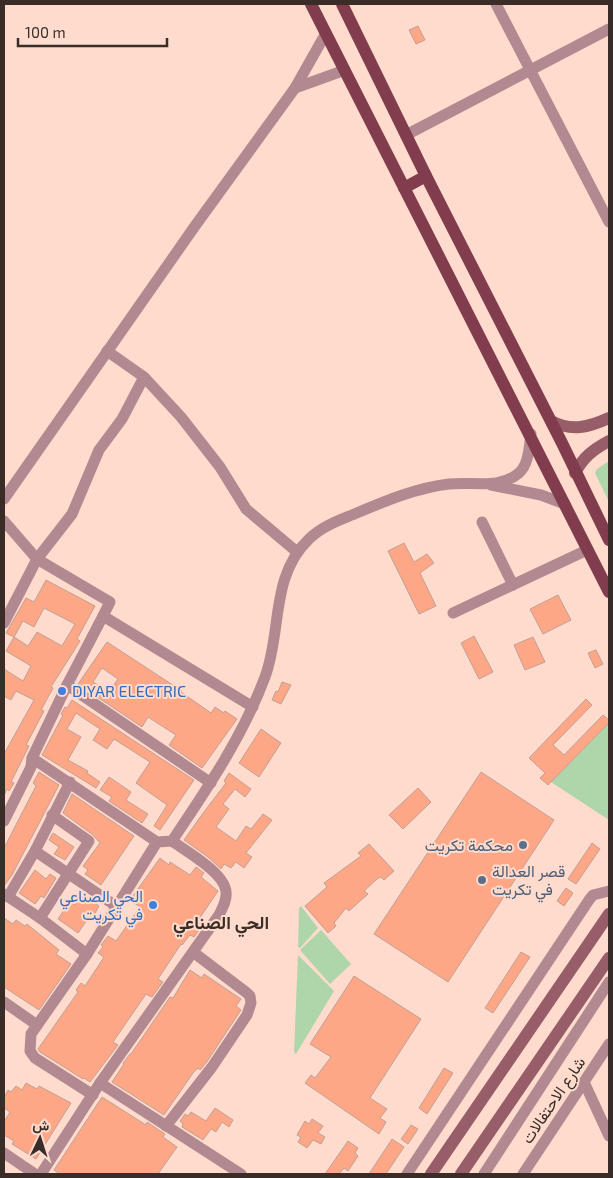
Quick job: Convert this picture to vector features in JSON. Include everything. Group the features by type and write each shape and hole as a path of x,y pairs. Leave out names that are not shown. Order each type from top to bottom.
{"main road":[{"path":"311,4 531,434 609,592"},
{"path":"342,4 426,176 551,421 609,540"},
{"path":"404,188 426,176"},
{"path":"551,421 563,426 576,428 590,426 609,418"},
{"path":"576,473 579,465 590,452 609,440"},
{"path":"431,1174 609,914"},
{"path":"461,1174 609,958"}],"street":[{"path":"496,4 609,222"},
{"path":"406,135 609,29"},
{"path":"4,499 106,351 295,88 326,33"},
{"path":"295,88 345,70"},
{"path":"106,351 144,377 181,417 220,467 246,509 297,552"},
{"path":"4,623 38,559 72,514 99,450 122,419 144,377"},
{"path":"487,484 512,478 522,470 527,458 531,434"},
{"path":"172,841 211,783 253,707 266,675 284,580 297,552 310,538 329,525 413,491 451,483 487,484 541,495 565,504"},
{"path":"4,522 38,559 110,602 67,685 32,758 31,768 4,821"},
{"path":"482,522 513,585"},
{"path":"454,614 587,550"},
{"path":"103,616 253,707"},
{"path":"67,685 211,783"},
{"path":"32,758 157,842 172,841 218,876 226,893 224,905 219,915 100,1083 41,1174"},
{"path":"70,782 35,851 6,896 40,918 87,954"},
{"path":"40,918 89,841 52,816"},
{"path":"93,1095 33,1056 30,1051 30,1039 37,1025 87,954 157,842"},
{"path":"35,851 69,872 116,906"},
{"path":"407,1174 589,900 593,895 609,891"},
{"path":"166,1126 212,1067 248,1014 251,1003 250,996 247,993 193,952"},
{"path":"484,1174 609,982"},
{"path":"4,1002 37,1025"},
{"name":"شارع الاحتفالات","path":"525,1173 609,1044"},
{"path":"584,1082 609,1136"},
{"path":"100,1083 241,1174"},
{"path":"4,1153 35,1174"}],"green space":[{"path":"609,461 609,502 595,473 597,469"},
{"path":"609,723 609,820 551,782"},
{"path":"301,906 318,928 300,948 298,947 299,908"},
{"path":"321,930 351,964 330,984 300,950"},
{"path":"298,955 334,991 296,1054 294,1052"}],"building":[{"path":"418,26 425,40 416,44 409,30"},
{"path":"404,543 414,562 427,554 434,563 420,573 436,606 419,614 388,551"},
{"path":"46,580 95,606 77,639 80,641 51,687 53,688 41,710 44,711 26,745 29,746 11,782 14,783 9,791 7,789 4,796 4,754 34,700 16,691 11,700 4,696 4,669 23,681 31,666 6,651 14,637 6,633 26,598 34,602","holes":["44,608 75,624 62,646 37,632 28,646 14,637 23,621 34,627"]},
{"path":"558,595 571,620 543,634 530,609"},
{"path":"474,636 493,672 479,679 461,643"},
{"path":"533,637 545,662 525,670 514,645"},
{"path":"107,642 182,691 211,713 215,707 237,719 202,768 169,745 176,735 148,717 142,727 78,684","holes":["102,668 118,679 109,692 93,682"]},
{"path":"596,650 603,664 595,668 588,653"},
{"path":"282,682 291,685 281,704 272,700"},
{"path":"586,699 592,705 553,745 564,755 603,715 609,720 609,723 548,785 540,778 545,773 529,758"},
{"path":"72,700 194,780 160,830 154,826 167,805 136,783 150,762 114,739 107,749 93,740 100,729 76,713 67,729 81,737 68,760 88,771 87,773 100,782 96,788 42,755 63,715 61,714"},
{"path":"261,729 281,743 259,777 239,763"},
{"path":"39,772 59,785 12,875 4,886 4,848 36,786 33,783"},
{"path":"481,772 554,820 448,982 374,934"},
{"path":"229,773 251,789 245,797 235,789 223,804 229,809 216,827 236,841 246,826 251,829 263,814 272,820 246,853 252,857 244,868 236,862 231,868 224,864 221,869 184,840 226,783 224,781"},
{"path":"109,777 131,792 126,800 148,814 142,823 109,801 112,797 100,790"},
{"path":"418,788 431,802 403,829 389,815"},
{"path":"72,794 134,836 101,885 85,874 88,870 83,866 100,843 93,835 63,813"},
{"path":"53,833 74,847 65,860 54,854 59,847 49,840"},
{"path":"592,843 600,849 576,884 568,879"},
{"path":"369,844 394,871 384,880 381,877 377,879 364,891 368,894 349,911 346,908 334,923 336,926 328,933 305,906 327,887 324,883 361,856 358,853"},
{"path":"160,858 169,865 170,862 190,875 196,867 204,873 201,877 218,891 199,919 205,922 194,937 190,935 181,944 158,979 163,982 152,997 146,994 113,1042 118,1045 90,1082 38,1049 78,992 76,990 81,983 85,986 104,957 98,953 103,947 101,945 108,936 116,941 140,907 130,900"},
{"path":"35,870 46,879 50,874 56,878 44,898 41,896 35,904 19,893"},
{"path":"566,888 573,893 564,906 557,901"},
{"path":"82,894 99,906 94,915 91,914 78,933 58,919 70,901 75,905"},
{"path":"4,918 13,924 16,920 25,926 27,924 59,950 56,954 71,964 39,1010 4,987"},
{"path":"521,952 530,957 493,1013 485,1008"},
{"path":"190,970 202,978 204,974 241,999 236,1006 241,1010 206,1063 200,1070 198,1068 193,1073 164,1115 112,1082 123,1063 170,997 173,998"},
{"path":"354,976 421,1019 370,1098 387,1109 380,1118 386,1122 379,1134 305,1083 311,1075 315,1078 331,1057 310,1044"},
{"path":"444,1068 453,1073 427,1114 419,1108"},
{"path":"26,1083 37,1089 39,1086 71,1103 36,1159 12,1144 14,1141 4,1135 4,1122 10,1112 4,1108 4,1098 8,1090 11,1092 16,1086 22,1090"},
{"path":"102,1097 146,1125 147,1122 165,1134 163,1137 177,1147 158,1174 60,1174 54,1170"},
{"path":"215,1108 233,1120 229,1127 222,1122 216,1132 211,1129 203,1140 182,1127 183,1124 180,1121 185,1114 188,1116 191,1112 206,1121"},
{"path":"312,1119 323,1126 318,1133 325,1137 321,1144 313,1140 307,1148 298,1142 301,1137 297,1135 305,1121 309,1124"},
{"path":"411,1125 418,1129 408,1144 401,1139"},
{"path":"392,1139 404,1147 386,1174 369,1174"},
{"path":"348,1141 358,1148 355,1153 358,1156 348,1171 344,1168 339,1174 325,1174"}],"place":[{"name":"DIYAR ELECTRIC","path":"62,691"},
{"name":"محكمة تكريت","path":"523,845"},
{"name":"قصر العدالة في تكريت","path":"482,880"},
{"name":"الحي الصناعي في تكريت","path":"153,905"}],"district":[{"name":"الحي الصناعي","path":"221,923"}]}
